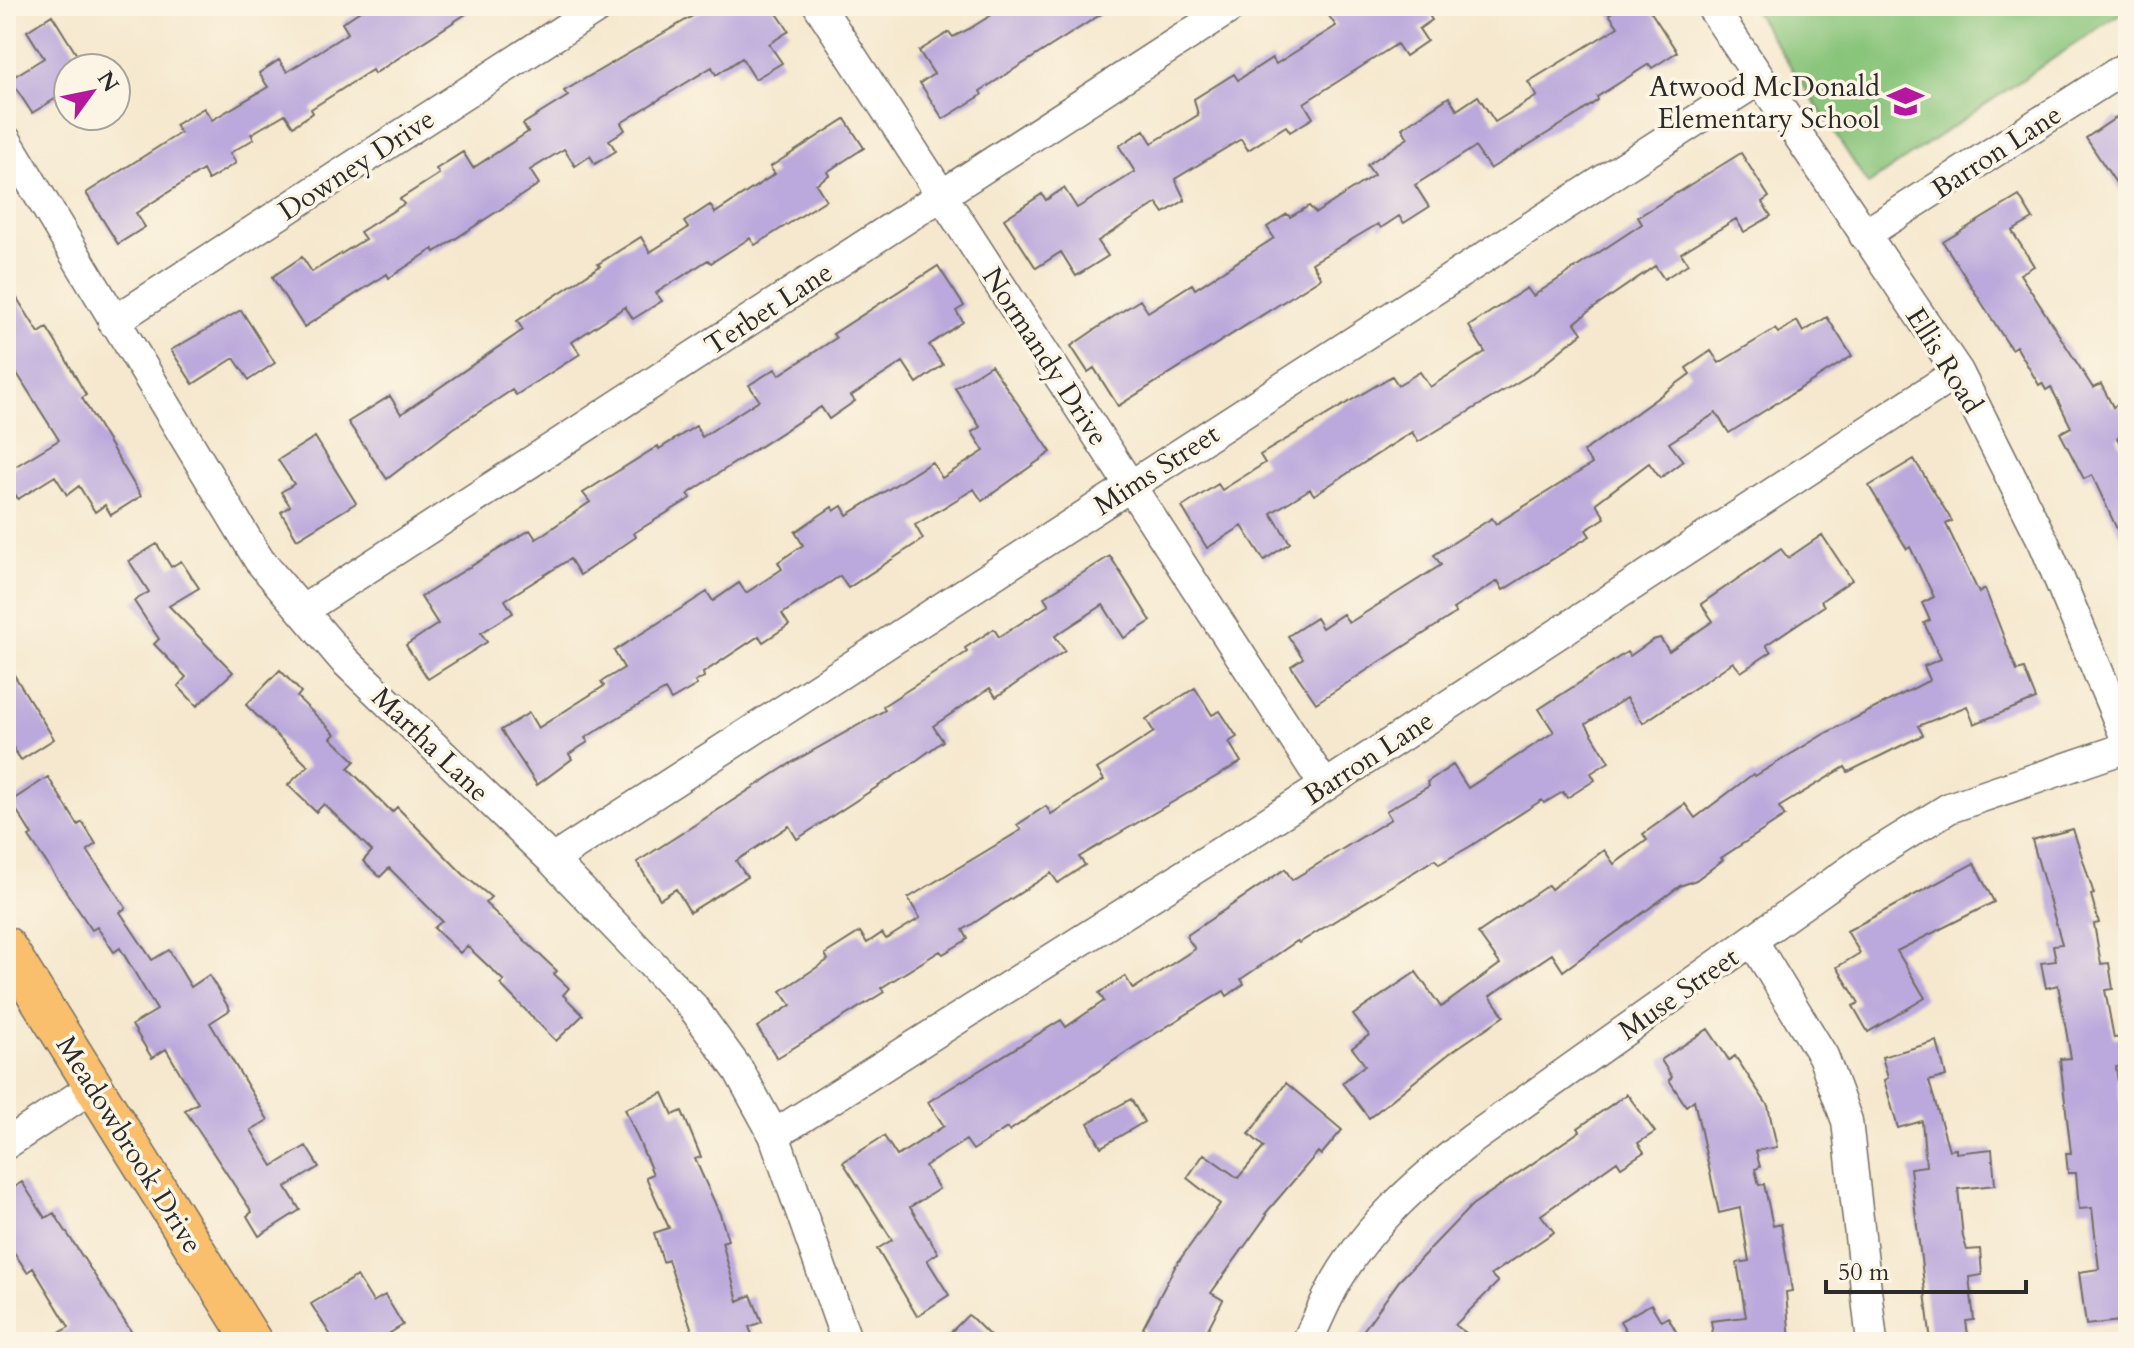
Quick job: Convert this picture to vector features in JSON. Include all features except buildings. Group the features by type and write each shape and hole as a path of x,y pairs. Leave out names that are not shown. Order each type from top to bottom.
{"main road":[{"name":"Meadowbrook Drive","path":"6,946 253,1342"}],"street":[{"name":"Downey Drive","path":"113,322 600,6"},
{"name":"Normandy Drive","path":"819,6 1325,786"},
{"name":"Terbet Lane","path":"303,610 1233,6"},
{"name":"Ellis Road","path":"1711,6 1958,372 2044,543 2128,745"},
{"name":"Barron Lane","path":"1864,235 2128,66"},
{"name":"Mims Street","path":"552,860 1760,79"},
{"name":"Martha Lane","path":"6,140 259,560 344,660 552,860 692,1006 739,1071 774,1135 847,1342"},
{"name":"Barron Lane","path":"774,1135 1325,786 1958,372"},
{"name":"Muse Street","path":"1307,1342 1338,1279 1385,1215 1427,1174 1862,862 1949,808 2128,745"},
{"path":"1752,940 1823,1056 1847,1121 1872,1342"},
{"path":"6,1144 94,1086"}],"green space":[{"name":"Atwood McDonald Elementary School","path":"1751,6 2128,6 2128,8 1868,184"}],"place":[{"name":"Atwood McDonald Elementary School","path":"1906,102"}]}
